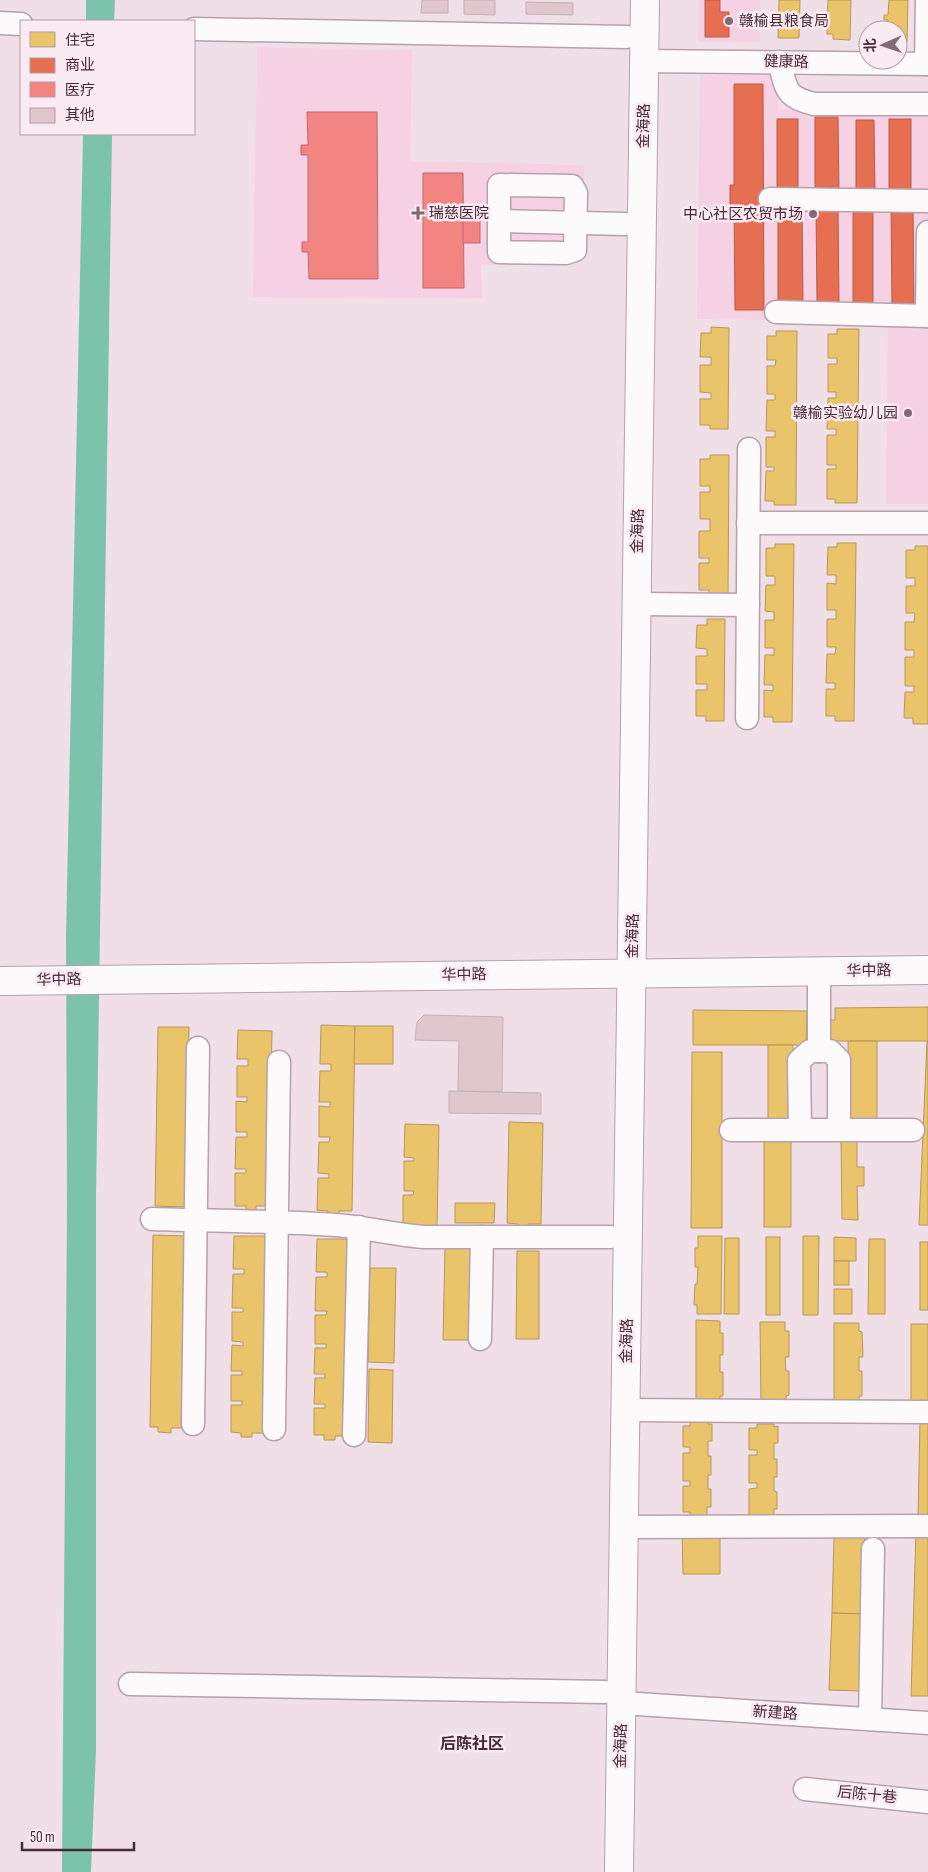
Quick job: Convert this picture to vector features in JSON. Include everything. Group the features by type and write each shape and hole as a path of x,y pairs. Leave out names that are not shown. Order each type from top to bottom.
{"main road":[{"name":"金海路","path":"602,1872 624,1527 626,1410 624,965 625,224 628,0"},
{"name":"金海路","path":"619,1872 613,1698 611,1237 624,965 637,604 645,0"},
{"name":"华中路","path":"0,981 624,965 928,953"},
{"name":"华中路","path":"0,964 624,965 819,971 928,970"}],"street":[{"path":"927,0 927,64"},
{"path":"0,23 20,24"},
{"path":"195,29 627,37"},
{"name":"健康路","path":"644,61 927,64"},
{"path":"779,62 787,90 796,100 814,104 928,104"},
{"path":"499,185 572,186 576,193 575,223 575,250 566,252 499,252 499,185"},
{"path":"770,199 928,201"},
{"path":"499,221 625,224"},
{"path":"776,312 928,316 928,232"},
{"path":"747,718 749,450"},
{"path":"748,523 928,523"},
{"path":"637,604 748,605"},
{"path":"819,971 819,1051"},
{"path":"193,1424 198,1048"},
{"path":"800,1129 799,1061 810,1051 830,1051 839,1060 839,1130"},
{"path":"274,1429 279,1062"},
{"path":"731,1130 913,1130"},
{"path":"152,1219 359,1227 411,1236 611,1237"},
{"path":"354,1435 359,1227"},
{"path":"480,1339 482,1237"},
{"path":"626,1410 927,1412"},
{"path":"624,1527 928,1526"},
{"path":"870,1719 873,1550"},
{"name":"新建路","path":"130,1684 613,1698 928,1723"},
{"name":"后陈十巷","path":"805,1789 928,1802"}],"shaded area":[{"path":"86,0 115,0 114,20 86,20"},
{"name":"赣榆县粮食局","path":"698,0 760,0 760,42 698,41"},
{"name":"瑞慈医院","path":"257,47 412,50 410,161 584,165 582,262 481,265 482,298 253,297"},
{"name":"中心社区农贸市场","path":"778,75 778,109 928,109 928,504 886,504 888,322 697,319 700,76"},
{"path":"83,135 112,135 96,1196 96,1750 91,1872 62,1872 67,1207 66,935"}],"building: 住宅":[{"path":"779,0 800,0 799,38 778,38"},
{"path":"828,0 851,0 850,40 833,39 833,34 827,34"},
{"path":"889,0 908,0 908,20 884,20 884,15 888,15"},
{"path":"711,327 729,328 728,429 710,429 710,425 700,425 700,399 711,399 711,393 700,392 700,365 711,365 711,357 700,357 701,333 711,333"},
{"path":"837,329 859,329 857,503 835,503 835,499 827,499 827,469 836,469 836,465 827,465 827,435 836,435 836,429 827,429 828,398 836,398 836,392 828,392 828,364 837,364 837,358 828,358 828,334 837,334"},
{"path":"776,331 797,331 796,505 774,505 774,501 765,501 766,471 774,471 774,467 766,467 766,437 775,437 775,431 766,431 767,400 775,400 775,394 767,394 767,366 775,366 776,360 767,360 767,336 776,336"},
{"path":"710,455 729,455 728,596 709,596 709,590 699,590 699,563 709,563 709,558 699,558 699,531 710,531 710,519 700,519 700,492 710,492 710,486 700,486 700,459 710,459"},
{"path":"837,543 856,543 854,721 835,721 835,716 826,716 826,689 835,689 835,683 826,683 827,654 835,654 836,647 827,647 827,619 836,619 836,610 827,610 827,583 836,584 836,575 827,575 828,547 837,547"},
{"path":"775,544 794,544 792,722 773,722 773,717 764,717 764,690 773,691 773,685 764,685 765,655 774,655 774,648 765,648 765,620 774,620 774,612 765,611 766,585 775,585 775,576 766,576 766,548 775,548"},
{"path":"915,546 928,546 928,724 913,724 913,718 904,718 905,692 914,692 914,686 905,686 905,657 914,657 914,650 905,650 905,622 914,622 915,613 906,613 906,586 915,586 915,578 906,578 906,550 915,550"},
{"path":"707,619 725,619 724,721 706,721 706,716 696,716 696,690 707,690 707,684 696,684 696,656 707,656 707,649 696,648 697,625 707,625"},
{"path":"928,1007 928,1041 826,1041 826,1020 835,1020 835,1008"},
{"path":"693,1010 807,1011 806,1045 693,1045"},
{"path":"321,1025 355,1026 352,1211 339,1211 339,1214 328,1214 328,1211 317,1210 318,1178 329,1178 329,1174 318,1173 319,1142 329,1142 330,1137 319,1137 319,1106 330,1107 330,1102 319,1102 320,1071 331,1071 331,1064 320,1064"},
{"path":"355,1026 393,1026 393,1064 354,1064"},
{"path":"158,1027 189,1027 186,1207 155,1206"},
{"path":"238,1030 272,1031 269,1206 256,1206 256,1210 246,1209 246,1206 235,1206 235,1173 246,1173 246,1169 235,1169 236,1137 247,1137 247,1132 236,1132 236,1101 247,1102 247,1097 237,1097 237,1066 248,1066 248,1059 237,1059"},
{"path":"848,1041 877,1041 877,1120 849,1120"},
{"path":"927,1041 928,1225 919,1225"},
{"path":"768,1045 793,1045 792,1122 768,1122"},
{"path":"692,1052 722,1052 722,1228 691,1228"},
{"path":"509,1122 543,1123 541,1224 528,1224 528,1227 518,1227 518,1224 507,1223"},
{"path":"405,1124 439,1125 437,1226 403,1225 403,1195 413,1195 414,1191 404,1191 404,1161 414,1161 414,1158 404,1157"},
{"path":"764,1139 791,1139 791,1227 764,1227"},
{"path":"841,1139 857,1139 857,1167 864,1167 864,1186 857,1186 858,1220 842,1219"},
{"path":"455,1203 495,1203 494,1223 455,1223"},
{"path":"153,1235 185,1236 182,1428 171,1428 171,1433 158,1432 158,1427 150,1427"},
{"path":"234,1236 268,1236 265,1433 252,1433 252,1437 241,1437 241,1433 231,1432 231,1405 242,1405 242,1401 231,1401 231,1375 242,1375 242,1371 231,1371 232,1345 243,1346 243,1342 232,1341 232,1312 243,1312 243,1308 232,1308 233,1274 244,1274 244,1269 233,1269"},
{"path":"698,1236 722,1236 721,1314 697,1314 697,1305 694,1305 698,1267 695,1267 695,1248 698,1248"},
{"path":"803,1236 819,1236 818,1315 803,1315"},
{"path":"766,1237 780,1237 780,1315 766,1315"},
{"path":"834,1237 856,1238 856,1261 834,1261"},
{"path":"725,1238 739,1238 739,1314 724,1314"},
{"path":"317,1239 351,1239 348,1436 335,1436 335,1440 324,1440 324,1435 314,1435 314,1408 325,1408 325,1404 314,1404 315,1378 325,1378 325,1374 314,1374 315,1348 326,1348 326,1344 315,1344 315,1315 326,1315 327,1311 315,1311 316,1277 327,1277 327,1272 316,1272"},
{"path":"869,1239 885,1239 885,1314 868,1314"},
{"path":"920,1242 928,1242 928,1310 920,1310"},
{"path":"445,1247 476,1248 474,1340 443,1340"},
{"path":"517,1251 539,1251 539,1339 516,1339"},
{"path":"834,1261 849,1261 849,1285 834,1285"},
{"path":"370,1268 396,1268 394,1363 368,1362"},
{"path":"834,1289 852,1289 852,1314 834,1314"},
{"path":"696,1320 720,1321 720,1333 723,1333 723,1355 720,1355 720,1372 723,1372 723,1396 720,1396 720,1404 696,1403"},
{"path":"760,1322 785,1322 785,1331 789,1331 789,1357 785,1357 786,1371 789,1371 789,1395 786,1396 786,1403 761,1403"},
{"path":"834,1323 859,1323 859,1331 862,1332 863,1357 859,1357 859,1371 862,1371 862,1396 859,1396 859,1403 834,1403"},
{"path":"911,1324 928,1324 928,1405 911,1405"},
{"path":"369,1369 393,1370 392,1443 368,1442"},
{"path":"920,1421 928,1421 928,1518 918,1518"},
{"path":"690,1422 708,1422 708,1424 712,1424 712,1441 708,1441 708,1456 711,1456 711,1475 708,1475 708,1489 711,1489 711,1507 707,1507 707,1518 690,1518 690,1512 683,1512 683,1486 690,1486 690,1481 683,1481 683,1453 690,1453 690,1447 683,1447 683,1426 690,1426"},
{"path":"757,1424 774,1424 774,1427 778,1426 778,1443 774,1443 774,1459 777,1459 777,1477 774,1477 774,1491 777,1492 777,1509 774,1509 774,1520 757,1520 757,1515 749,1515 749,1489 757,1488 757,1483 749,1483 749,1455 757,1455 757,1450 749,1450 749,1428 757,1428"},
{"path":"682,1530 720,1530 720,1574 683,1574"},
{"path":"916,1531 928,1532 928,1696 911,1696"},
{"path":"834,1536 865,1537 863,1614 832,1613"},
{"path":"832,1613 863,1614 861,1691 829,1690"}],"building: 商业":[{"path":"705,0 720,0 720,12 729,12 729,37 705,37"},
{"path":"734,84 763,84 764,310 735,310 734,209 730,209 730,185 734,185"},
{"path":"815,117 838,117 839,191 815,191"},
{"path":"777,119 798,119 798,193 777,193"},
{"path":"889,119 911,119 911,193 889,193"},
{"path":"856,120 874,120 875,192 856,192"},
{"path":"778,204 802,204 803,303 778,303"},
{"path":"891,206 913,206 914,304 892,304"},
{"path":"816,208 838,208 839,302 817,302"},
{"path":"853,208 873,208 873,303 853,303"}],"building: 医疗":[{"path":"307,112 377,112 378,279 309,279 308,252 302,252 302,242 308,242 308,155 301,155 301,145 308,145"},
{"path":"423,173 463,173 464,288 423,288"},
{"path":"463,212 480,212 480,243 463,243"}],"building: 其他":[{"path":"422,0 448,0 448,13 421,13"},
{"path":"464,0 495,0 495,15 464,14"},
{"path":"526,2 573,3 573,15 526,14"},
{"path":"424,1015 503,1017 502,1092 458,1091 459,1041 415,1040 417,1022"},
{"path":"449,1091 541,1093 541,1114 449,1113"}],"place":[{"name":"赣榆县粮食局","path":"729,21"},
{"name":"瑞慈医院","path":"418,213"},
{"name":"中心社区农贸市场","path":"813,214"},
{"name":"赣榆实验幼儿园","path":"908,413"}],"district":[{"name":"后陈社区","path":"472,1744"}]}
